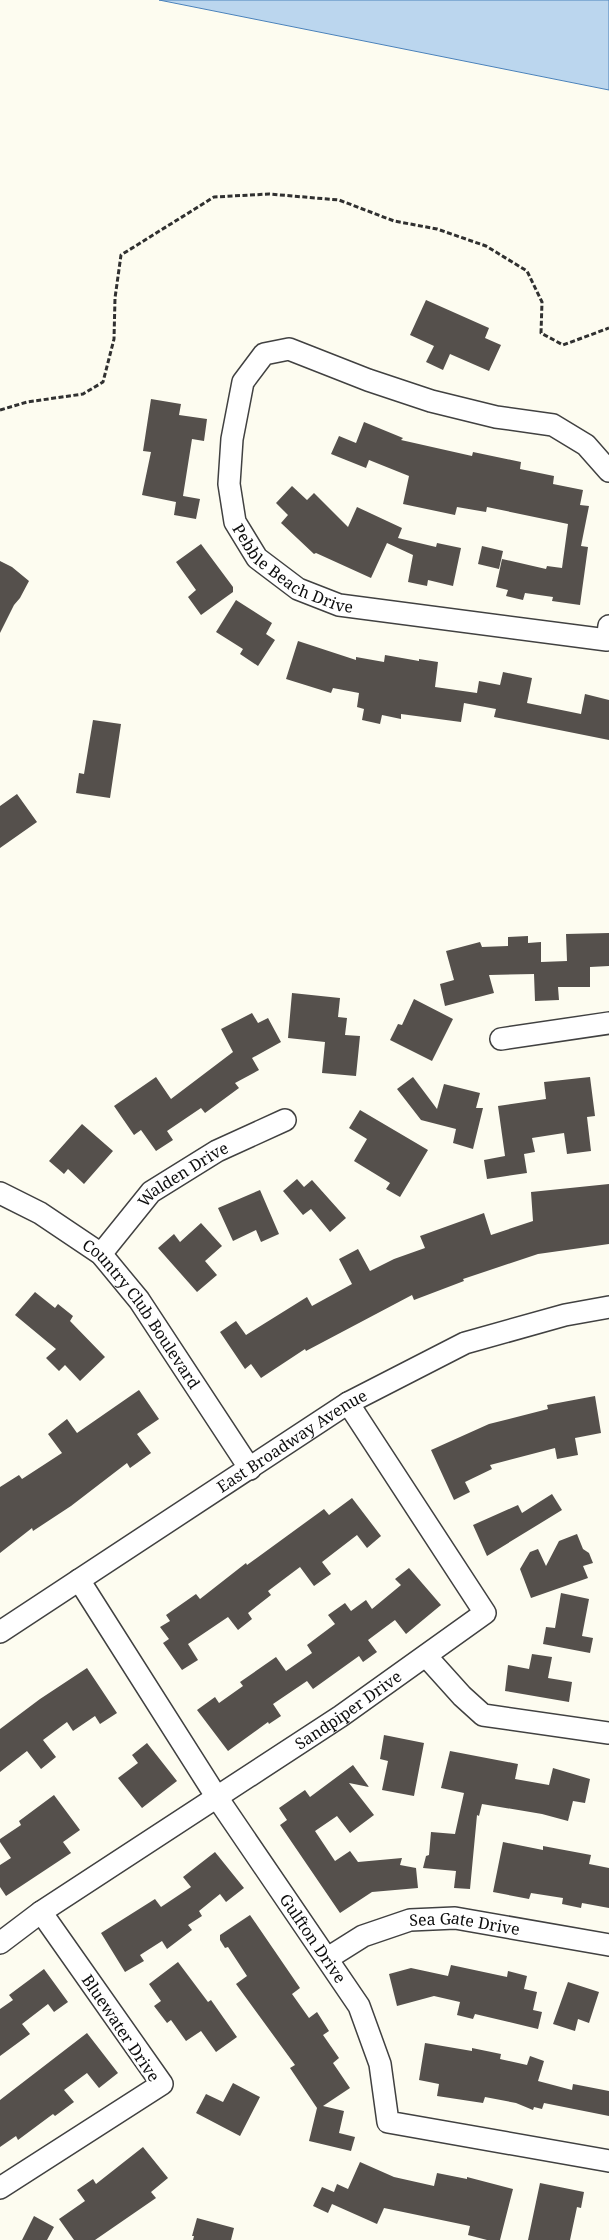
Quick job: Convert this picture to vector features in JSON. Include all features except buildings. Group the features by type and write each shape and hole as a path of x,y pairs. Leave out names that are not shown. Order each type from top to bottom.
{"street":[{"name":"Pebble Beach Drive","path":"608,635 339,605 298,589 257,558 235,522 229,484 232,439 243,382 264,354 289,349 368,380 431,401 496,417 553,425 586,445 609,471"},
{"path":"501,1039 609,1023"},
{"name":"Walden Drive","path":"100,1254 152,1192 217,1151 285,1120"},
{"name":"Country Club Boulevard","path":"0,1193 40,1213 100,1254 139,1300 250,1469"},
{"name":"East Broadway Avenue","path":"0,1632 348,1403 465,1344 564,1315 609,1307"},
{"name":"Sandpiper Drive","path":"0,1943 41,1912 341,1716 485,1613 348,1403"},
{"name":"Gulfton Drive","path":"79,1580 216,1796 359,2006 380,2064 388,2122 609,2160"},
{"path":"426,1656 462,1696 483,1715 609,1733"},
{"name":"Bluewater Drive","path":"0,2188 162,2084 41,1912"},
{"name":"Sea Gate Drive","path":"328,1958 363,1936 410,1920 454,1918 609,1945"}],"path":[{"path":"0,410 27,402 83,394 103,382 114,339 115,298 121,255 214,197 269,194 339,200 394,221 437,229 486,246 527,271 542,302 541,334 563,345 609,328"}],"water":[{"path":"159,0 609,0 609,90"}]}
